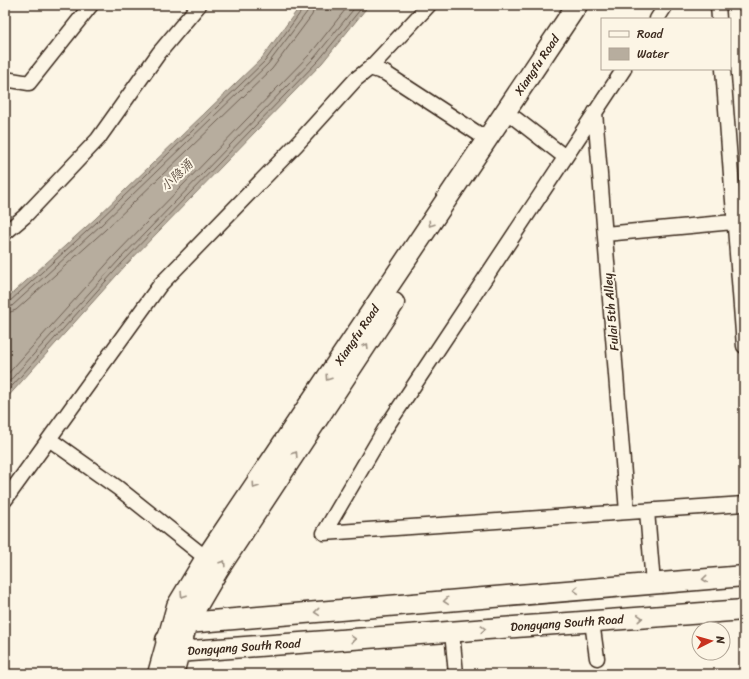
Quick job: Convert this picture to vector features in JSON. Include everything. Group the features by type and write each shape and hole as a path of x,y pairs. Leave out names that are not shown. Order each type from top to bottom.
{"street":[{"path":"5,79 29,83 91,5"},
{"path":"5,233 25,216 98,139 159,53 199,5"},
{"path":"5,500 160,285 297,144 356,79 370,68 429,5"},
{"name":"Xiangfu Road","path":"173,674 172,646 176,606 206,558 488,140 577,5"},
{"name":"Xiangfu Road","path":"158,674 172,646 218,570 591,5"},
{"path":"658,18 666,5"},
{"path":"718,5 719,18"},
{"path":"370,68 385,73 488,140"},
{"path":"623,70 385,429 324,533 744,504"},
{"path":"723,70 739,221 744,346"},
{"name":"Fulai 5th Alley","path":"595,112 627,512"},
{"path":"516,119 565,157"},
{"path":"605,234 739,221"},
{"path":"49,439 118,488 206,558"},
{"path":"647,511 652,584"},
{"path":"187,623 744,576"},
{"name":"Dongyang South Road","path":"172,646 452,632 744,610"},
{"path":"592,622 597,658"},
{"path":"452,632 456,674"}],"water":[{"name":"小隐涌","path":"301,5 369,5 322,63 125,266 5,400 5,300 95,219 262,58"}]}
